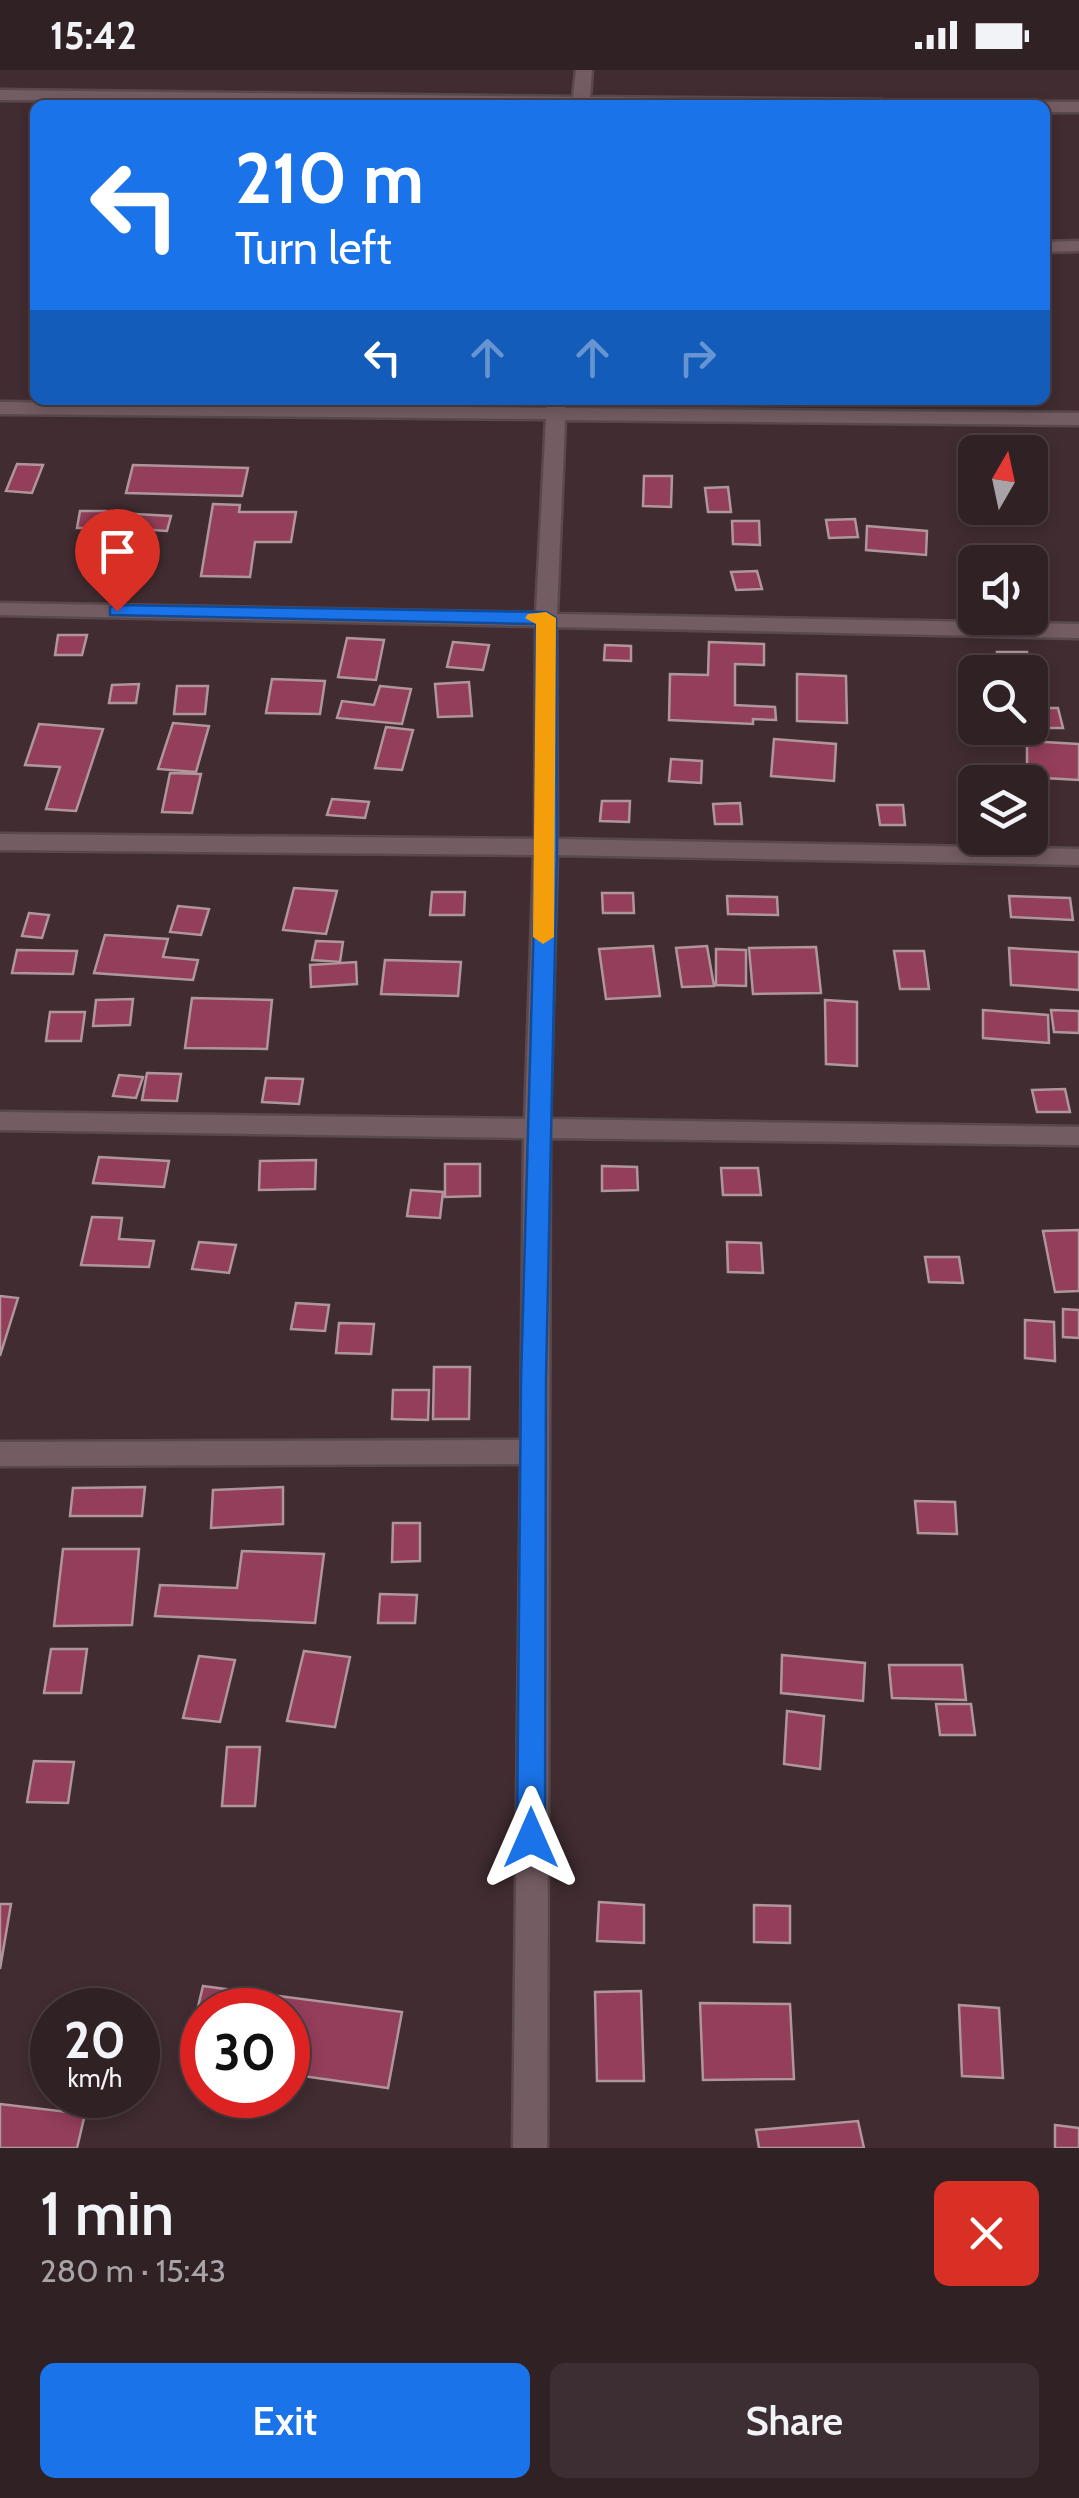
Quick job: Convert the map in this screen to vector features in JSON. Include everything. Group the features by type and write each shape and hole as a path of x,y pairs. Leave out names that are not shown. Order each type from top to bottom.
{"street":[{"path":"581,100 584,70"},
{"path":"0,96 332,100"},
{"path":"1050,107 1079,107"},
{"path":"1050,246 1079,246"},
{"path":"0,408 556,406 1079,418"},
{"path":"530,2148 537,1126 546,846 546,618 556,406"},
{"path":"0,608 1079,631"},
{"path":"0,842 546,846 1079,857"},
{"path":"0,1121 1079,1136"},
{"path":"0,1454 533,1452"}],"building":[{"path":"17,464 43,465 32,493 6,491"},
{"path":"133,465 248,468 242,496 126,493"},
{"path":"644,476 672,476 671,507 643,506"},
{"path":"728,487 731,512 708,512 705,488"},
{"path":"213,504 240,505 239,512 296,512 291,542 255,542 250,577 201,576"},
{"path":"80,511 106,511 102,528 77,528"},
{"path":"117,513 171,516 167,531 137,529 127,557 101,555"},
{"path":"855,519 858,537 829,538 826,520"},
{"path":"732,521 759,521 760,545 733,544"},
{"path":"867,526 927,531 926,555 866,550"},
{"path":"757,571 762,589 736,590 731,572"},
{"path":"58,635 87,635 82,655 55,655"},
{"path":"347,638 384,640 376,680 338,677"},
{"path":"453,642 489,645 483,670 447,667"},
{"path":"709,642 764,644 764,665 735,664 735,705 775,707 776,720 753,719 753,724 669,720 670,674 708,675"},
{"path":"605,645 631,646 631,661 604,660"},
{"path":"997,652 1027,655 997,655"},
{"path":"797,674 846,676 847,723 797,721"},
{"path":"272,679 325,681 320,714 266,713"},
{"path":"469,682 472,716 438,717 435,684"},
{"path":"139,684 136,703 109,703 112,685"},
{"path":"177,686 208,686 205,714 174,714"},
{"path":"380,686 411,689 402,724 337,718 342,701 374,705"},
{"path":"1048,708 1058,708 1063,728 1048,728"},
{"path":"173,723 209,726 196,772 158,769"},
{"path":"39,724 103,729 76,811 46,809 60,767 25,765"},
{"path":"386,727 413,730 402,770 375,768"},
{"path":"774,739 836,744 834,781 771,776"},
{"path":"1079,744 1079,780 1048,778 1048,765 1027,765 1027,745"},
{"path":"671,759 702,761 701,783 669,781"},
{"path":"170,773 201,774 192,813 162,812"},
{"path":"332,799 369,802 365,818 327,815"},
{"path":"602,801 630,801 629,822 600,821"},
{"path":"740,803 742,824 715,824 713,804"},
{"path":"877,805 903,805 905,825 880,825"},
{"path":"294,888 337,891 326,934 283,930"},
{"path":"432,892 465,892 464,915 430,915"},
{"path":"602,893 633,893 634,913 603,913"},
{"path":"727,896 777,897 778,915 728,914"},
{"path":"1009,896 1070,898 1073,920 1011,917"},
{"path":"178,906 209,909 201,935 170,932"},
{"path":"29,913 49,915 42,938 22,936"},
{"path":"105,935 168,939 163,957 198,960 193,980 94,973"},
{"path":"316,941 343,942 340,962 312,960"},
{"path":"653,946 660,996 606,999 599,949"},
{"path":"707,946 714,986 682,987 676,948"},
{"path":"816,947 821,993 753,994 749,948"},
{"path":"1009,948 1079,952 1079,990 1011,985"},
{"path":"716,949 746,950 746,986 716,985"},
{"path":"17,950 77,951 73,974 12,973"},
{"path":"894,951 924,951 929,989 900,989"},
{"path":"385,960 461,962 458,996 381,994"},
{"path":"356,962 357,984 311,987 310,965"},
{"path":"192,998 272,1000 267,1049 185,1048"},
{"path":"133,999 130,1025 93,1026 96,1000"},
{"path":"825,1000 857,1002 857,1066 826,1064"},
{"path":"983,1010 1048,1015 1049,1043 983,1038"},
{"path":"1051,1010 1079,1011 1079,1033 1054,1032"},
{"path":"50,1012 85,1012 81,1041 46,1041"},
{"path":"147,1073 181,1074 177,1101 142,1100"},
{"path":"119,1075 143,1077 136,1098 113,1096"},
{"path":"266,1078 303,1079 299,1104 262,1102"},
{"path":"1065,1089 1070,1112 1037,1112 1032,1090"},
{"path":"99,1157 169,1161 164,1187 93,1183"},
{"path":"316,1160 315,1189 259,1190 260,1161"},
{"path":"445,1164 480,1164 480,1196 445,1197"},
{"path":"602,1166 637,1167 638,1190 602,1191"},
{"path":"721,1168 758,1168 761,1195 723,1195"},
{"path":"411,1190 443,1192 440,1218 407,1216"},
{"path":"92,1217 122,1218 119,1239 154,1241 149,1267 81,1265"},
{"path":"1079,1230 1079,1291 1055,1292 1043,1231"},
{"path":"199,1242 236,1245 229,1273 192,1269"},
{"path":"727,1242 761,1243 763,1273 728,1272"},
{"path":"925,1257 959,1257 963,1283 929,1282"},
{"path":"0,1296 18,1298 0,1356"},
{"path":"296,1303 329,1305 325,1331 291,1329"},
{"path":"1063,1309 1079,1310 1079,1338 1063,1337"},
{"path":"1025,1320 1054,1322 1055,1361 1025,1358"},
{"path":"339,1323 374,1324 371,1354 336,1353"},
{"path":"434,1367 470,1367 469,1419 433,1419"},
{"path":"393,1390 429,1390 428,1420 392,1419"},
{"path":"145,1487 142,1516 70,1516 73,1488"},
{"path":"283,1487 283,1524 211,1528 213,1490"},
{"path":"915,1501 955,1502 957,1534 918,1533"},
{"path":"393,1523 420,1523 420,1561 392,1562"},
{"path":"63,1549 139,1549 132,1625 54,1626"},
{"path":"242,1551 324,1554 315,1623 155,1616 160,1585 237,1588"},
{"path":"380,1594 417,1595 415,1623 378,1623"},
{"path":"51,1649 87,1649 81,1693 44,1693"},
{"path":"304,1651 350,1657 335,1727 287,1721"},
{"path":"782,1655 865,1663 863,1701 781,1693"},
{"path":"199,1656 235,1660 220,1722 183,1718"},
{"path":"889,1665 962,1665 966,1700 892,1698"},
{"path":"936,1704 971,1704 975,1735 940,1735"},
{"path":"787,1711 824,1716 820,1769 784,1764"},
{"path":"227,1747 260,1747 255,1806 222,1806"},
{"path":"34,1761 74,1762 68,1803 27,1802"},
{"path":"599,1902 644,1905 644,1943 597,1941"},
{"path":"0,1904 11,1904 0,1969"},
{"path":"754,1905 790,1906 790,1943 754,1942"},
{"path":"641,1991 644,2081 597,2081 595,1992"},
{"path":"310,2000 402,2012 388,2088 310,2077"},
{"path":"700,2003 790,2004 794,2079 703,2080"},
{"path":"959,2005 999,2008 1003,2078 962,2076"},
{"path":"0,2104 30,2108 30,2118 84,2118 77,2148 0,2148"},
{"path":"858,2121 864,2148 759,2148 756,2130"},
{"path":"1055,2125 1079,2128 1079,2148 1055,2148"}],"slow traffic":[{"path":"535,618 546,618 543,937"}],"route":[{"path":"117,611 546,618 531,1838"}]}
